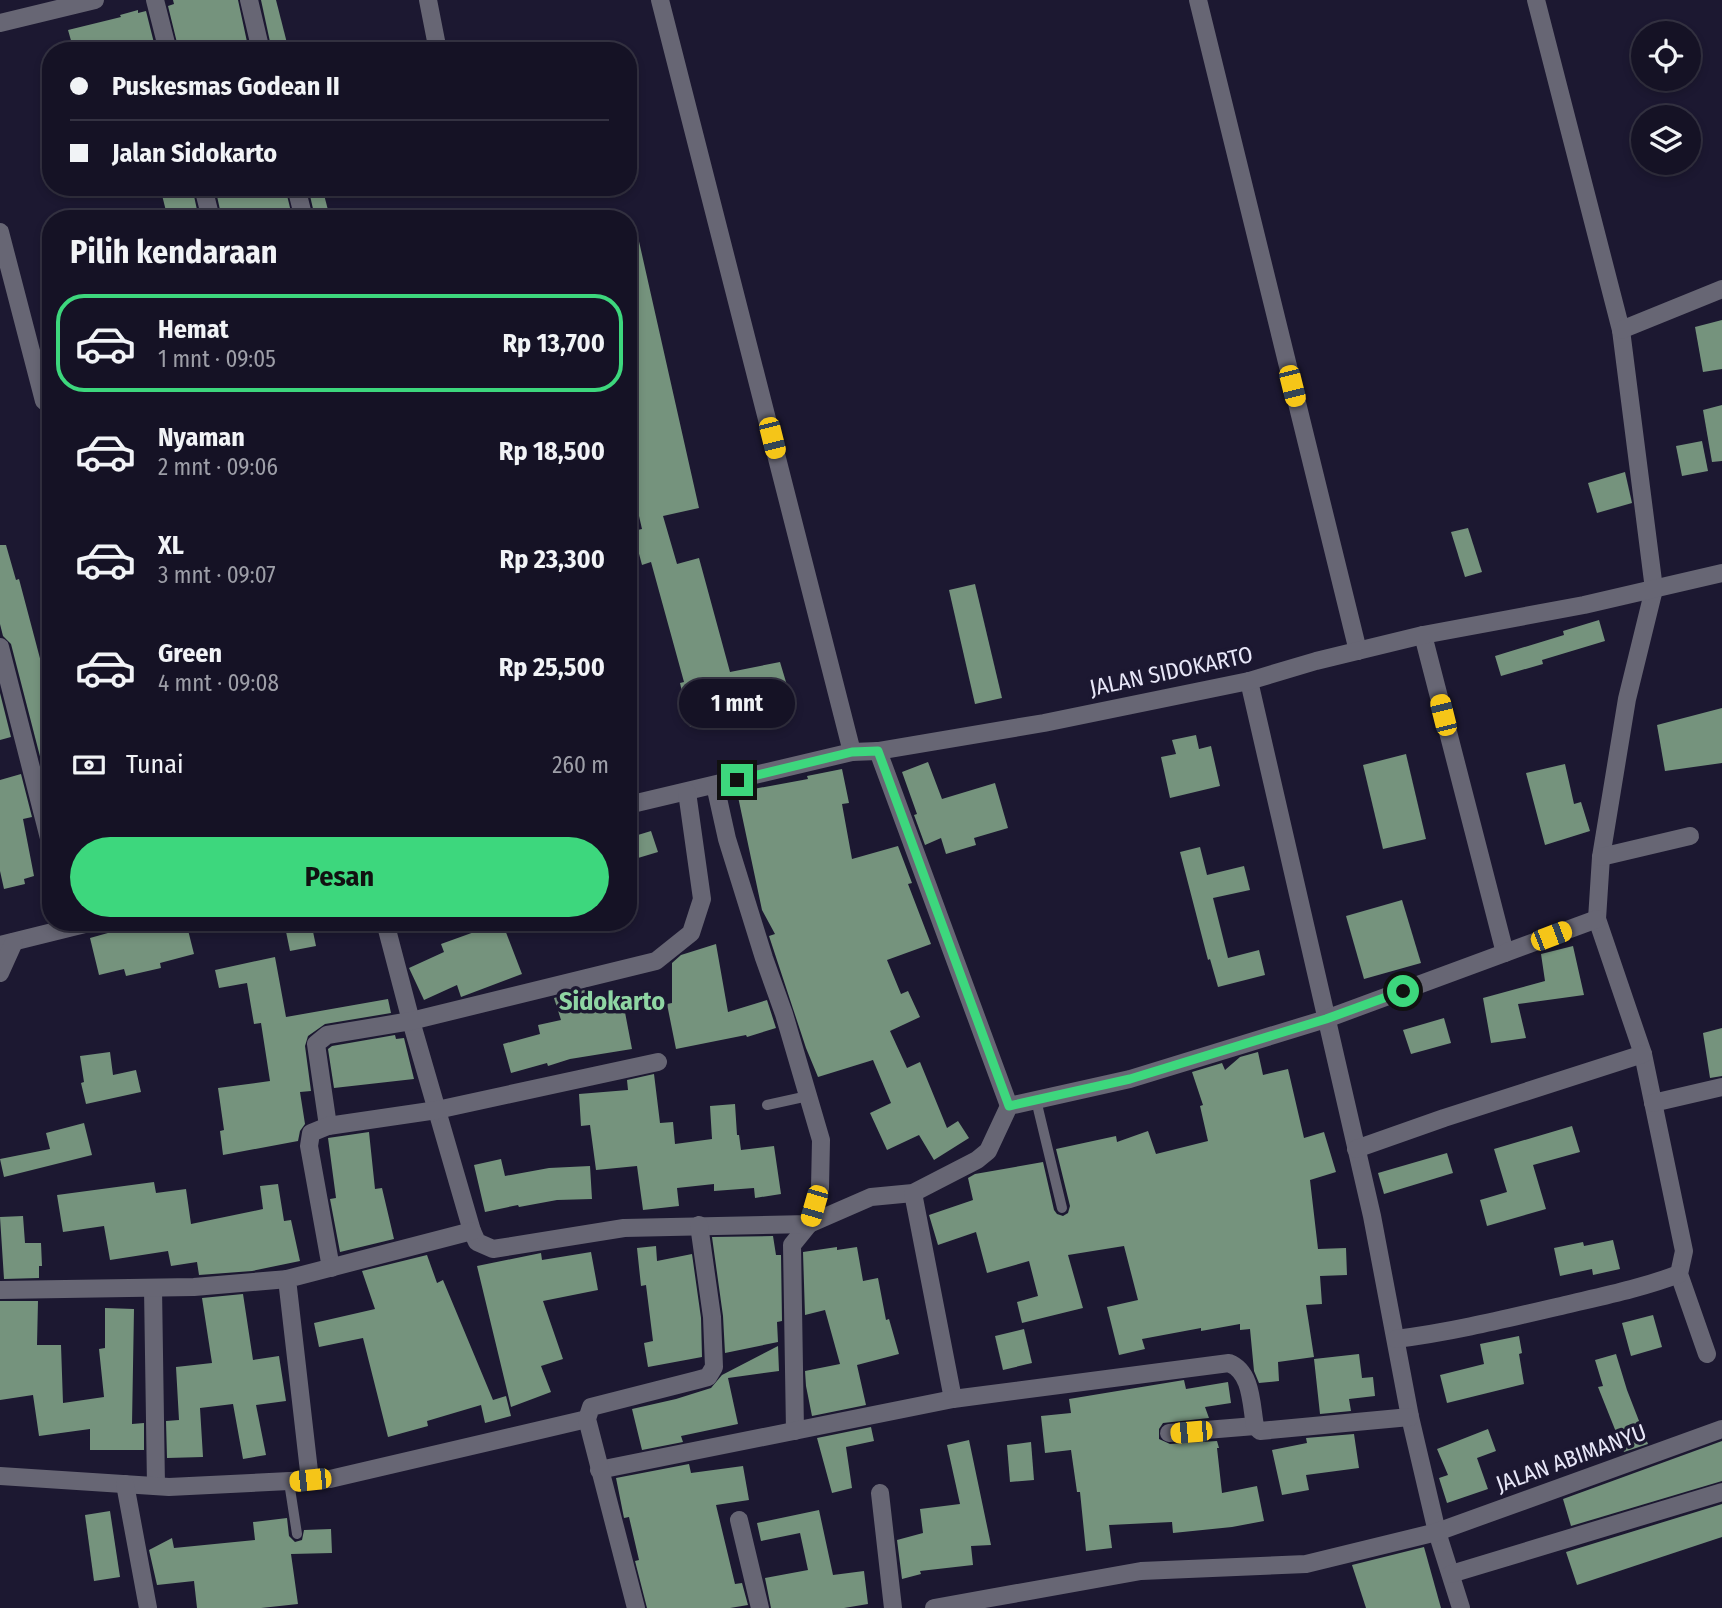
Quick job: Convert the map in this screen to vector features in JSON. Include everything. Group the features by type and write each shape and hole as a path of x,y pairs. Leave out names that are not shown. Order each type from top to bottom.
{"street":[{"path":"0,23 59,4 95,0"},
{"path":"155,0 166,42"},
{"path":"249,0 259,42"},
{"path":"428,0 436,42"},
{"path":"660,0 852,752"},
{"path":"1198,0 1358,651"},
{"path":"1536,0 1621,330 1654,589 1627,699 1601,857 1597,919 1643,1054 1684,1251 1679,1274 1707,1354"},
{"path":"0,232 42,393"},
{"path":"1621,330 1722,289"},
{"name":"JALAN SIDOKARTO","path":"637,803 852,752 878,751 1044,723 1249,681 1423,635 1722,573"},
{"path":"1423,635 1505,953"},
{"path":"0,647 42,811"},
{"path":"1249,681 1356,1149 1410,1418 1437,1532 1461,1608"},
{"path":"387,931 411,1021 477,1242 493,1249 624,1228 809,1224 871,1197 913,1193 988,1152 1009,1106 878,751"},
{"path":"715,785 727,839 784,1014 821,1140 820,1188 809,1224 792,1245 795,1431"},
{"path":"328,1126 316,1044 327,1035 411,1021 656,961 691,933 702,899 687,792"},
{"path":"1601,857 1690,836"},
{"path":"1009,1106 1130,1079 1326,1019 1597,919"},
{"path":"0,973 7,944 51,931"},
{"path":"1356,1149 1643,1054"},
{"path":"331,1268 309,1146 311,1133 328,1126 437,1110 658,1062"},
{"path":"1653,1103 1722,1087"},
{"path":"913,1193 953,1399"},
{"path":"636,1608 587,1419 591,1407 708,1377 714,1367 712,1317 699,1225"},
{"path":"0,1290 194,1287 288,1279 472,1231"},
{"path":"1396,1339 1540,1311 1652,1284 1679,1274"},
{"path":"288,1279 310,1480"},
{"path":"153,1288 156,1486"},
{"path":"599,1470 953,1399 1229,1363 1237,1366 1246,1376 1255,1426 1260,1431 1410,1418"},
{"path":"0,1476 156,1486 330,1479 587,1419"},
{"path":"1169,1433 1255,1426"},
{"name":"JALAN ABIMANYU","path":"934,1608 1011,1601 1141,1571 1306,1563 1437,1532 1722,1430"},
{"path":"125,1484 148,1608"},
{"path":"1451,1574 1722,1492"},
{"path":"880,1493 893,1608"},
{"path":"739,1520 760,1608"}],"lane":[{"path":"767,1105 808,1096"},
{"path":"1036,1100 1062,1208"},
{"path":"289,1482 297,1534"}],"building":[{"path":"173,0 238,0 247,42 177,42 168,6 174,4"},
{"path":"261,0 276,0 287,42 270,42"},
{"path":"138,10 138,13 146,11 154,42 71,42 68,30 121,17 120,15"},
{"path":"162,196 194,196 197,210 166,210"},
{"path":"217,196 287,196 291,210 220,210"},
{"path":"310,196 324,196 328,210 313,210"},
{"path":"637,232 699,508 663,516 677,564 699,558 730,672 780,662 792,702 690,727 680,683 684,682 651,562 642,565 637,546 637,530 642,529 637,507"},
{"path":"1722,320 1722,369 1703,372 1695,327"},
{"path":"1722,405 1722,461 1712,462 1703,410"},
{"path":"1702,441 1708,471 1682,476 1676,446"},
{"path":"1625,472 1632,503 1597,513 1588,483"},
{"path":"1468,528 1482,572 1465,577 1451,532"},
{"path":"0,545 6,545 16,580 19,579 42,666 42,764 11,644 3,636 0,624"},
{"path":"975,584 1002,698 975,704 949,590"},
{"path":"1599,620 1605,641 1501,676 1495,656 1564,635 1563,631"},
{"path":"0,693 11,737 0,740"},
{"path":"1722,708 1722,763 1665,771 1657,725"},
{"path":"1196,735 1199,749 1211,746 1220,786 1170,798 1161,757 1176,754 1172,740"},
{"path":"1406,754 1426,839 1383,849 1363,765"},
{"path":"928,762 942,799 995,783 1008,828 974,838 976,845 946,854 941,838 925,845 902,772"},
{"path":"1565,764 1574,804 1581,802 1590,831 1545,845 1526,773"},
{"path":"842,769 849,803 842,804 852,859 898,846 912,883 908,884 931,944 887,960 901,994 908,991 920,1017 890,1031 907,1068 920,1062 947,1128 958,1121 969,1138 934,1160 919,1135 887,1150 870,1113 891,1103 873,1060 818,1077 769,936 775,934 762,910 737,792 808,779 807,776"},
{"path":"21,774 32,817 23,819 34,876 24,879 25,884 4,889 0,871 0,780"},
{"path":"651,831 658,852 637,858 637,835"},
{"path":"1200,847 1207,875 1244,866 1250,890 1213,898 1228,958 1259,950 1265,975 1218,987 1210,959 1208,960 1180,852"},
{"path":"1402,900 1421,963 1364,979 1346,916"},
{"path":"115,931 188,931 194,954 160,963 161,968 126,976 124,969 99,975 90,938"},
{"path":"286,931 313,931 316,946 290,951"},
{"path":"477,931 505,931 522,974 461,997 457,985 424,1000 409,968 444,952 441,944"},
{"path":"716,944 728,1012 767,1000 776,1028 747,1037 746,1035 676,1049 667,1004 672,1003 672,963 681,955"},
{"path":"1573,946 1584,995 1518,1004 1526,1038 1491,1043 1483,998 1545,981 1541,954"},
{"path":"275,957 286,1017 388,999 391,1013 325,1024 308,1036 305,1046 311,1091 300,1092 305,1124 298,1141 223,1155 220,1131 224,1130 218,1088 270,1081 261,1023 254,1024 247,983 219,988 215,970"},
{"path":"592,988 599,1011 624,1007 632,1049 570,1059 548,1066 547,1063 511,1073 503,1044 540,1034 538,1025 561,1020 554,998"},
{"path":"1444,1018 1451,1043 1411,1054 1403,1030"},
{"path":"1722,1028 1722,1076 1710,1078 1703,1033"},
{"path":"395,1035 396,1039 404,1038 414,1079 334,1088 328,1049 332,1046"},
{"path":"110,1052 113,1075 136,1070 141,1092 86,1104 81,1083 84,1082 80,1056"},
{"path":"1258,1052 1263,1075 1288,1069 1304,1138 1324,1132 1336,1172 1310,1180 1318,1249 1346,1248 1347,1275 1320,1276 1322,1304 1306,1305 1314,1357 1278,1362 1279,1381 1259,1383 1254,1371 1250,1329 1240,1330 1240,1324 1142,1339 1145,1349 1119,1355 1107,1307 1138,1300 1124,1246 1068,1255 1083,1308 1022,1323 1017,1302 1038,1296 1029,1261 987,1273 976,1232 938,1245 929,1215 973,1200 968,1178 975,1174 1043,1162 1054,1210 1063,1216 1068,1213 1070,1206 1056,1149 1116,1136 1117,1142 1148,1131 1156,1154 1208,1141 1200,1106 1203,1105 1192,1072 1222,1063 1225,1070 1240,1057"},
{"path":"654,1074 660,1123 673,1122 675,1144 712,1139 710,1106 735,1104 741,1150 774,1146 781,1194 755,1198 754,1188 714,1191 714,1184 677,1188 679,1206 643,1210 637,1166 596,1170 590,1125 581,1126 579,1094 628,1090 627,1080"},
{"path":"84,1123 92,1155 4,1177 0,1159 50,1149 46,1133"},
{"path":"1572,1126 1580,1152 1533,1165 1546,1209 1487,1226 1480,1200 1507,1192 1494,1149"},
{"path":"369,1132 375,1189 382,1188 394,1239 340,1252 330,1199 336,1198 328,1138"},
{"path":"1447,1153 1453,1173 1384,1194 1378,1173"},
{"path":"501,1159 505,1176 549,1168 590,1166 592,1199 557,1200 485,1212 474,1165"},
{"path":"154,1182 156,1193 186,1189 191,1224 263,1209 260,1186 278,1184 284,1221 291,1220 300,1261 252,1271 199,1275 197,1262 171,1266 168,1251 110,1260 104,1226 63,1232 57,1195"},
{"path":"23,1216 25,1243 41,1243 42,1266 39,1266 39,1278 4,1279 0,1217"},
{"path":"773,1236 776,1255 781,1255 782,1321 777,1322 778,1342 725,1353 723,1316 712,1237"},
{"path":"1613,1240 1620,1269 1593,1275 1592,1269 1560,1276 1554,1248"},
{"path":"656,1246 657,1261 692,1254 701,1318 702,1357 648,1367 644,1343 653,1341 646,1285 641,1286 637,1248"},
{"path":"837,1247 837,1250 857,1247 863,1281 878,1278 886,1320 889,1319 899,1354 857,1365 866,1405 812,1416 805,1371 840,1364 825,1310 805,1315 803,1252"},
{"path":"591,1252 598,1290 543,1301 563,1359 541,1366 551,1392 511,1407 477,1266 541,1253 542,1260"},
{"path":"427,1255 437,1283 443,1280 493,1400 506,1396 511,1416 485,1423 481,1405 427,1421 428,1426 388,1437 363,1338 319,1347 314,1323 375,1309 362,1271"},
{"path":"243,1294 253,1360 279,1356 286,1401 256,1405 266,1455 243,1459 233,1404 200,1408 203,1457 167,1458 166,1421 179,1420 176,1367 212,1363 202,1298"},
{"path":"0,1301 38,1301 37,1345 61,1345 63,1403 104,1397 99,1349 105,1348 105,1308 134,1309 132,1424 144,1423 144,1450 90,1450 90,1429 39,1436 33,1395 0,1400"},
{"path":"1653,1315 1662,1347 1631,1356 1622,1323"},
{"path":"1024,1329 1032,1363 1003,1370 995,1336"},
{"path":"1519,1336 1524,1384 1447,1403 1440,1375 1484,1364 1480,1344"},
{"path":"778,1346 779,1371 728,1378 738,1424 681,1436 683,1442 642,1450 632,1409 711,1388 722,1375"},
{"path":"1359,1354 1362,1378 1373,1377 1375,1396 1349,1399 1351,1411 1320,1414 1314,1359"},
{"path":"1616,1354 1648,1444 1624,1452 1598,1387 1603,1386 1595,1360"},
{"path":"1184,1380 1186,1389 1228,1382 1231,1403 1205,1407 1209,1418 1163,1423 1159,1429 1159,1439 1170,1444 1217,1441 1222,1493 1257,1486 1264,1521 1173,1533 1172,1522 1109,1525 1112,1548 1086,1551 1080,1492 1077,1492 1071,1450 1045,1453 1041,1416 1071,1413 1069,1399"},
{"path":"871,1427 874,1441 846,1447 852,1488 832,1493 817,1438"},
{"path":"1488,1429 1496,1451 1477,1458 1488,1489 1447,1503 1439,1478 1448,1475 1437,1449"},
{"path":"1354,1434 1359,1468 1306,1475 1309,1490 1282,1495 1272,1450 1307,1443 1306,1438"},
{"path":"969,1440 991,1545 971,1546 973,1565 920,1571 921,1574 902,1579 897,1540 923,1533 920,1509 960,1504 947,1445"},
{"path":"1722,1441 1722,1481 1571,1526 1563,1499"},
{"path":"1031,1442 1034,1480 1010,1482 1007,1445"},
{"path":"689,1464 691,1473 743,1466 749,1500 716,1505 735,1584 742,1583 748,1605 730,1608 647,1608 635,1561 639,1560 629,1517 624,1518 616,1478"},
{"path":"1722,1504 1722,1537 1577,1585 1566,1552"},
{"path":"819,1510 833,1575 864,1571 868,1604 844,1608 771,1608 765,1578 808,1570 800,1533 761,1541 757,1523"},
{"path":"110,1511 120,1577 94,1581 85,1515"},
{"path":"287,1518 289,1536 295,1542 302,1540 304,1530 331,1529 332,1553 291,1554 298,1604 261,1608 197,1608 194,1581 157,1585 149,1550 172,1538 174,1548 255,1540 253,1522"},
{"path":"1424,1547 1441,1608 1366,1608 1352,1565"}],"district":[{"name":"Sidokarto","path":"612,1001"}],"route":[{"path":"737,780 852,752 878,751 1009,1106 1130,1079 1326,1019 1403,991"}]}
